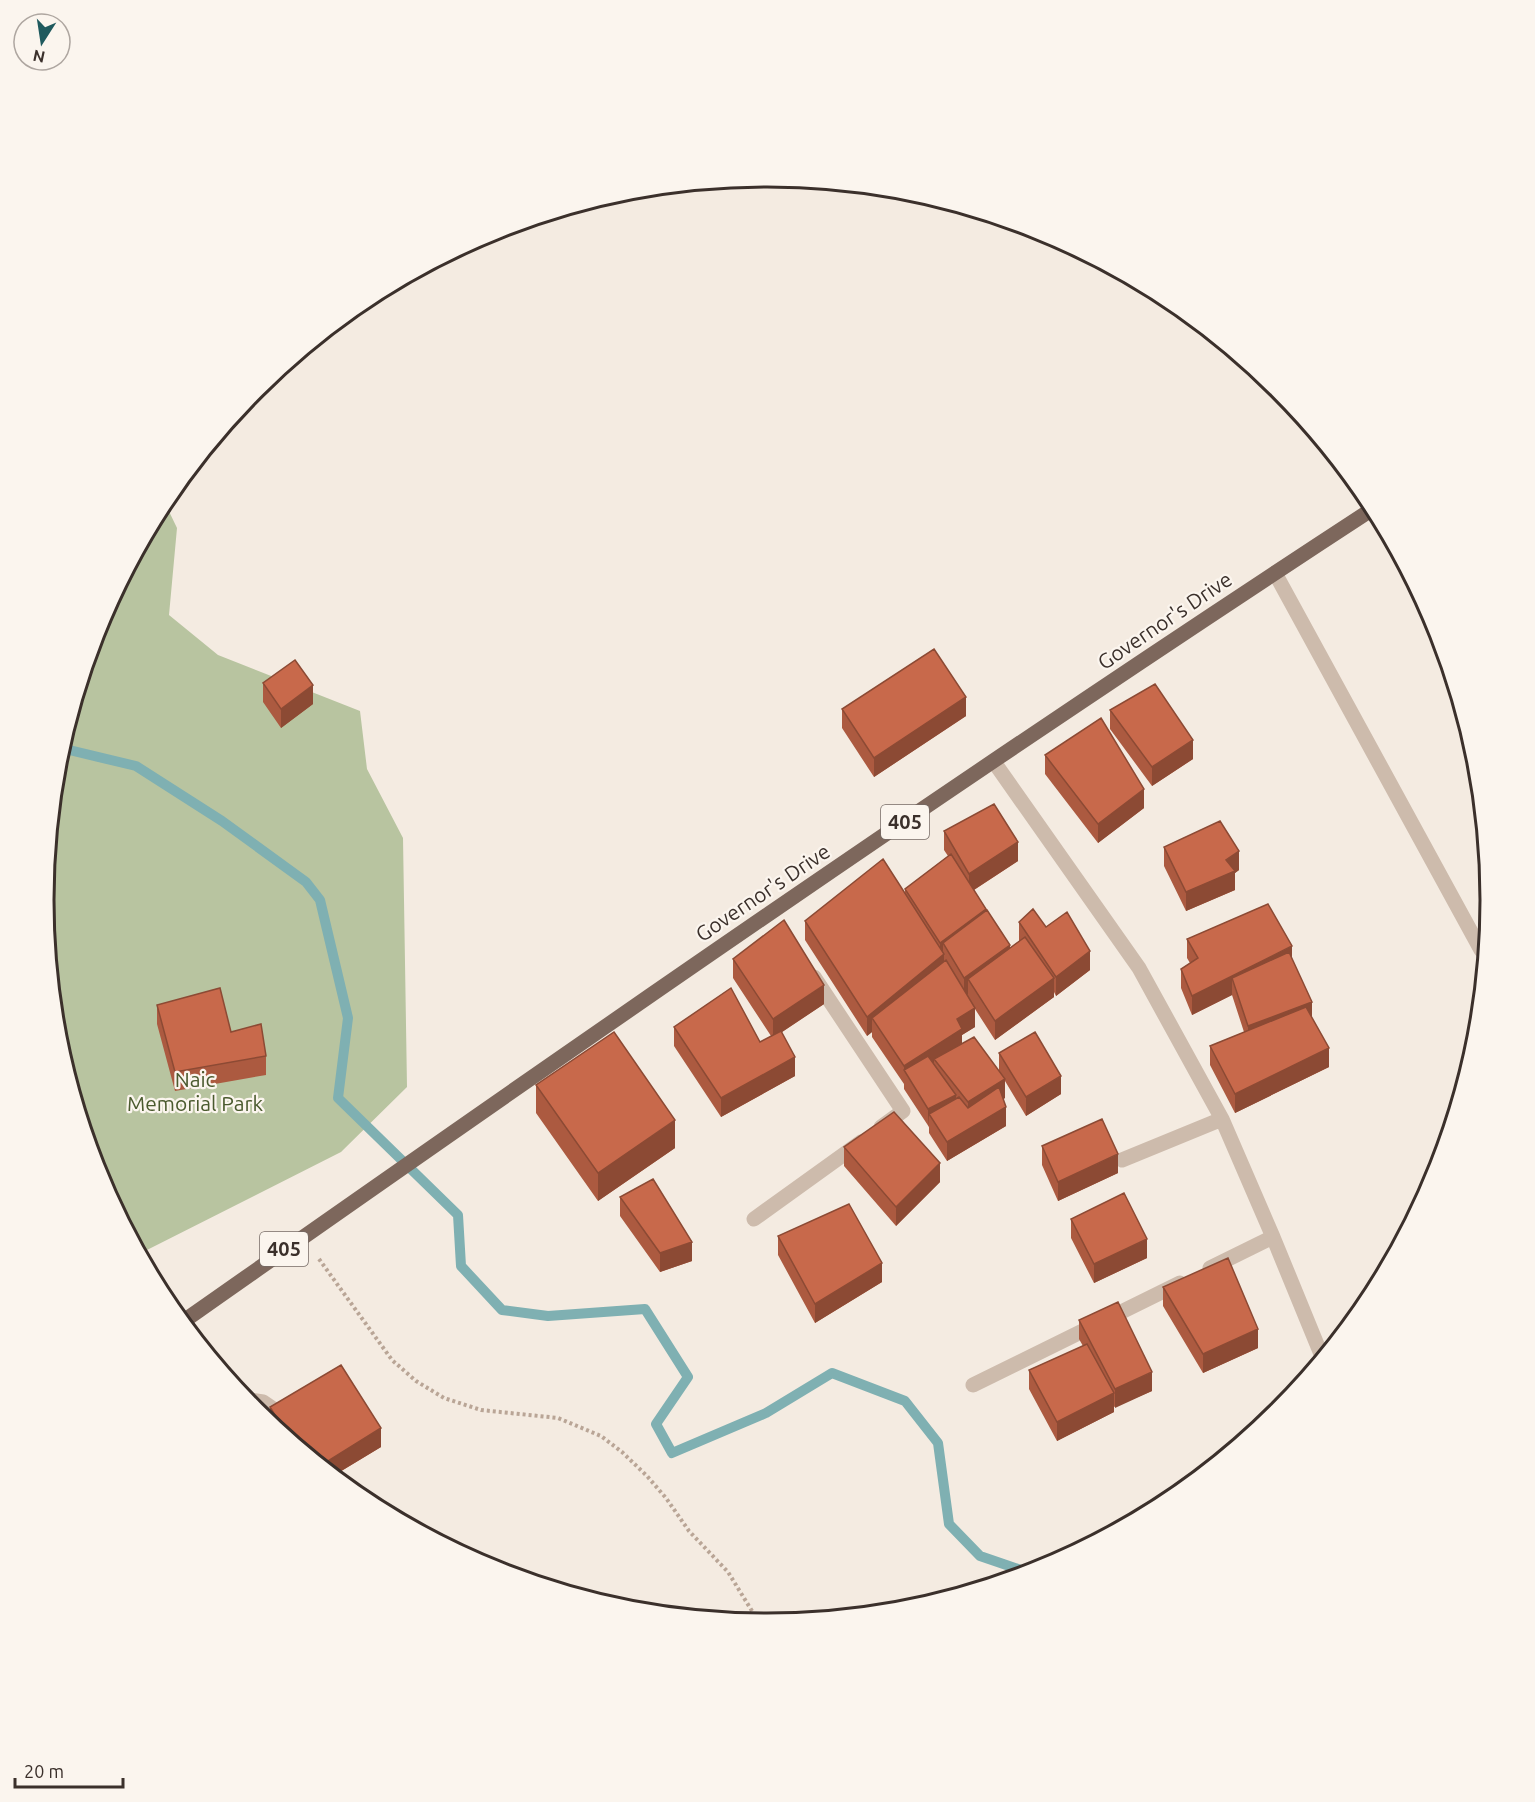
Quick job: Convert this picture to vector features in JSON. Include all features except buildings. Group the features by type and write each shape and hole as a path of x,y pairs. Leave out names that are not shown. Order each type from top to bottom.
{"main road":[{"name":"Governor's Drive","path":"189,1318 439,1141 774,917 994,762 1366,513"}],"street":[{"path":"1275,573 1479,946"},
{"path":"994,762 1139,968 1222,1119 1320,1352"},
{"path":"754,1219 903,1111 804,962"},
{"path":"1122,1160 1222,1119"},
{"path":"973,1385 1273,1237"},
{"path":"259,1401 279,1413"}],"path":[{"path":"302,1236 392,1360 416,1381 444,1398 481,1410 558,1418 601,1436 622,1452 647,1476 689,1531 728,1572 754,1614"}],"green space":[{"name":"Naic Memorial Park","path":"169,512 177,528 169,615 218,655 360,711 367,769 403,838 407,1087 341,1152 146,1250 108,1174 92,1130 78,1086 60,994 54,901 60,808 78,716 85,695 86,697 92,672 108,628 128,585"}],"waterway":[{"path":"71,750 136,766 222,821 306,882 320,900 348,1018 338,1098 458,1215 461,1266 502,1310 548,1316 645,1309 688,1377 656,1424 672,1453 766,1413 832,1373 905,1401 938,1443 949,1524 980,1556 1018,1569"}]}
